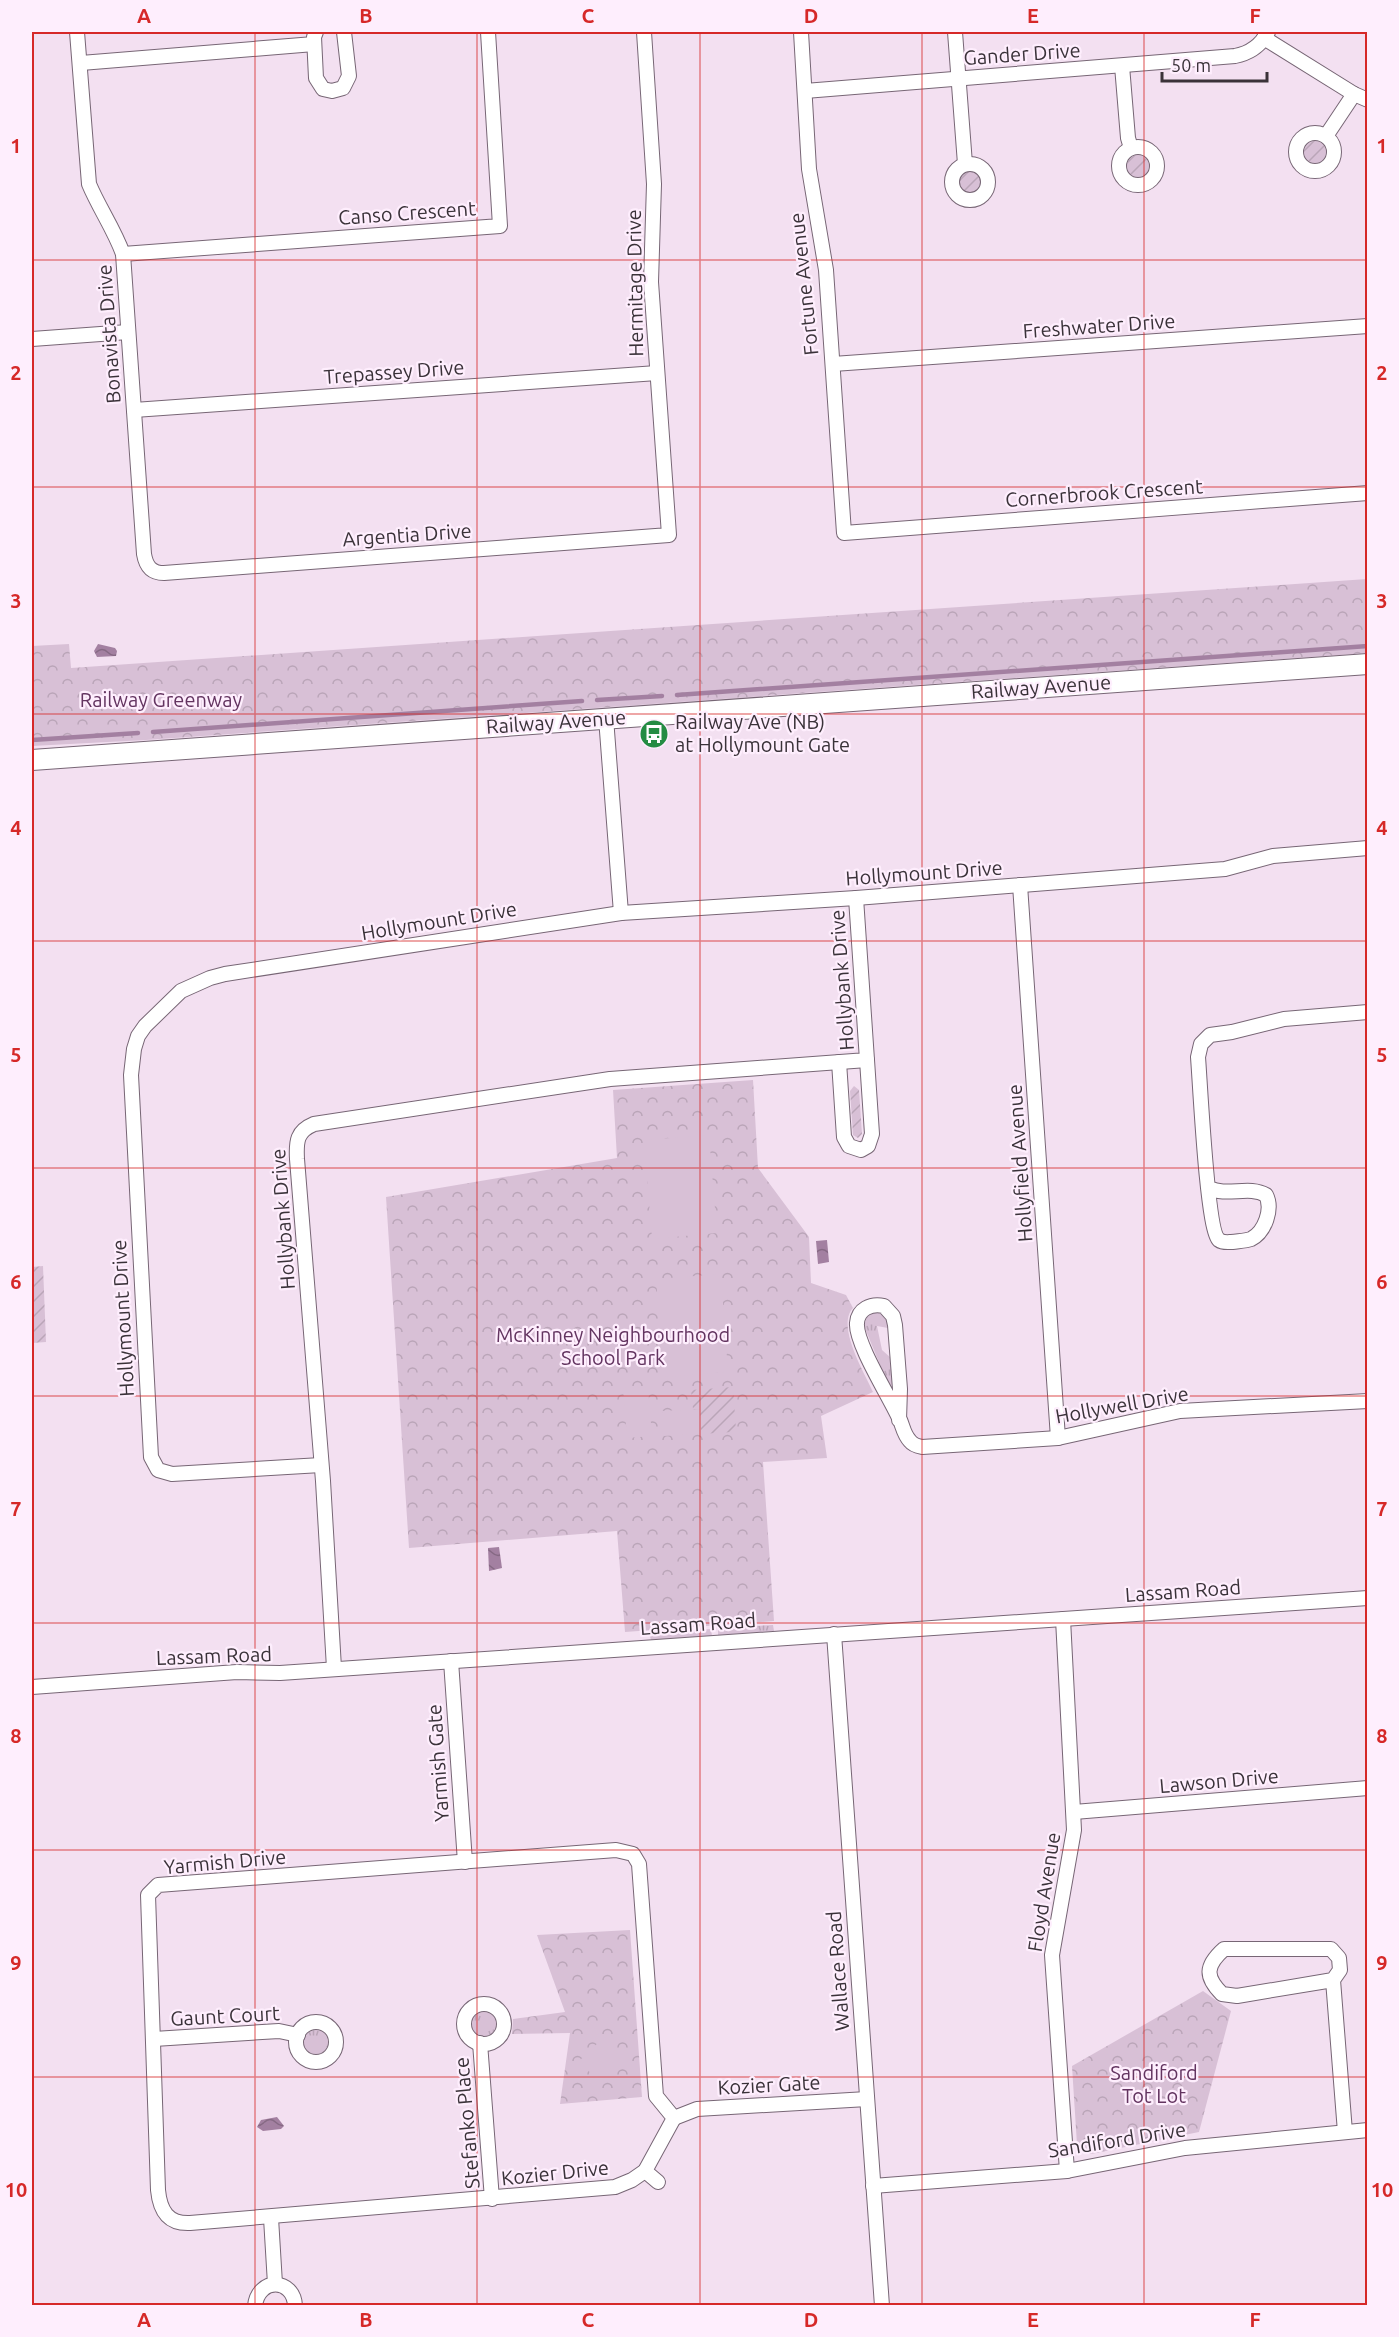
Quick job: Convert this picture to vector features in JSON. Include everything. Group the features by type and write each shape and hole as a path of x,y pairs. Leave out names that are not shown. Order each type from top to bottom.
{"main road":[{"name":"Railway Avenue","path":"32,760 1368,664"}],"street":[{"name":"Bonavista Drive","path":"77,32 89,184 98,207 114,231 123,254 144,554 150,568"},
{"path":"81,63 315,38 318,82 328,91 338,91 345,86 349,76 344,32"},
{"name":"Canso Crescent","path":"123,254 500,226 488,32"},
{"name":"Hermitage Drive","path":"644,32 654,184 651,282 669,534"},
{"name":"Fortune Avenue","path":"801,32 809,169 826,270 844,533"},
{"path":"956,32 965,164"},
{"path":"1266,35 1354,94 1368,100"},
{"name":"Gander Drive","path":"805,91 1244,54 1256,47 1266,35"},
{"path":"1122,66 1128,138 1131,148"},
{"path":"1326,136 1354,94"},
{"name":"Freshwater Drive","path":"833,364 1368,326"},
{"path":"32,339 128,332"},
{"name":"Trepassey Drive","path":"134,410 657,373"},
{"name":"Cornerbrook Crescent","path":"844,533 1368,493"},
{"name":"Argentia Drive","path":"150,568 154,572 164,573 669,534"},
{"path":"606,718 621,913"},
{"name":"Hollymount Drive","path":"321,1465 179,1474 156,1472 151,1456 130,1091 134,1049 138,1036 145,1026 181,991 210,978 621,913 856,898 1225,869 1273,856 1368,849"},
{"name":"Hollyfield Avenue","path":"1020,885 1058,1438"},
{"name":"Hollybank Drive","path":"839,1062 844,1137 849,1146 861,1150 868,1146 872,1134 856,898"},
{"path":"1209,1188 1219,1192 1254,1191 1266,1195 1269,1203 1268,1213 1265,1223 1256,1235 1245,1241 1226,1242 1218,1239 1212,1226 1206,1178 1198,1057 1203,1040 1209,1035 1232,1032 1284,1019 1368,1012"},
{"name":"Hollybank Drive","path":"334,1668 297,1147 300,1132 314,1124 610,1079 867,1060"},
{"name":"Hollywell Drive","path":"900,1420 896,1325 893,1316 884,1306 871,1306 858,1316 857,1329 884,1394 910,1441 922,1447 1058,1438 1180,1412 1368,1401"},
{"name":"Lassam Road","path":"32,1687 237,1672 280,1673 1368,1598"},
{"name":"Floyd Avenue","path":"1063,1619 1074,1830 1052,1955 1067,2171"},
{"name":"Wallace Road","path":"834,1634 882,2306"},
{"name":"Yarmish Gate","path":"451,1660 465,1862"},
{"name":"Lawson Drive","path":"1074,1812 1368,1788"},
{"name":"Yarmish Drive","path":"169,2218 160,2204 158,2190 148,1895 158,1885 616,1851 633,1854 639,1864 656,2096 674,2118"},
{"path":"1333,1980 1237,1995 1222,1994 1211,1983 1209,1971 1214,1958 1224,1949 1331,1949 1339,1958 1340,1970 1333,1980 1345,2132"},
{"name":"Gaunt Court","path":"154,2039 279,2031 298,2035"},
{"name":"Stefanko Place","path":"480,2043 492,2199"},
{"name":"Kozier Gate","path":"674,2118 698,2109 867,2099"},
{"path":"658,2182 645,2171 674,2118"},
{"name":"Sandiford Drive","path":"873,2186 1067,2171 1185,2148 1368,2130"},
{"name":"Kozier Drive","path":"169,2218 180,2223 271,2218 615,2187 633,2180 645,2171"},
{"path":"271,2218 275,2284"},
{"path":"255,2306 259,2292 275,2284 288,2289 293,2295 295,2306"}],"green space":[{"path":"1311,141 1319,141 1326,148 1326,156 1319,163 1311,163 1304,156 1304,148"},
{"path":"1138,155 1146,158 1149,166 1146,174 1138,177 1130,174 1127,166 1130,158"},
{"path":"966,171 974,171 981,178 981,186 974,193 966,193 959,186 959,178"},
{"name":"Railway Greenway","path":"1367,579 1367,653 146,740 32,746 32,646 69,644 71,668"},
{"name":"McKinney Neighbourhood School Park","path":"753,1080 758,1168 809,1237 811,1283 846,1295 853,1308 849,1316 849,1337 873,1392 821,1416 827,1458 763,1462 774,1621 625,1632 617,1531 409,1548 386,1197 617,1158 613,1090"},
{"path":"854,1086 859,1090 862,1134 858,1138 853,1135 850,1091"},
{"path":"709,1135 717,1233 652,1239 644,1140"},
{"path":"43,1266 46,1342 32,1343 32,1267"},
{"path":"721,1274 728,1372 664,1377 656,1279"},
{"path":"874,1312 883,1314 888,1322 888,1328 877,1326 882,1350 891,1358 893,1382 891,1386 888,1384 864,1326 867,1317"},
{"path":"648,1387 652,1436 627,1438 623,1388"},
{"path":"733,1387 736,1430 701,1434 700,1409 693,1409 691,1390"},
{"path":"700,1409 701,1434 663,1436 662,1411"},
{"path":"773,1625 774,1631 718,1635 718,1628"},
{"path":"711,1629 712,1636 651,1640 649,1633"},
{"path":"630,1930 642,2097 560,2104 570,2033 512,2034 513,2019 565,2012 537,1935"},
{"name":"Sandiford Tot Lot","path":"1203,1991 1231,2011 1199,2132 1091,2154 1083,2153 1077,2145 1072,2066"},
{"path":"484,2012 492,2016 496,2024 492,2032 484,2036 476,2032 472,2024 476,2016"},
{"path":"316,2030 324,2034 328,2042 324,2050 316,2054 308,2050 304,2042 308,2034"},
{"path":"601,2040 623,2063 601,2084 579,2061"}],"water":[{"path":"98,644 115,648 116,656 97,657 94,651"},
{"path":"827,1240 829,1262 818,1264 816,1241"},
{"path":"499,1547 502,1568 489,1571 488,1548"},
{"path":"277,2117 284,2126 281,2129 263,2131 257,2127 261,2120"}],"waterway":[{"path":"677,695 1368,646"},
{"path":"597,700 662,696"},
{"path":"153,732 582,701"},
{"path":"32,740 138,733"}],"place":[{"name":"Railway Ave (NB) at Hollymount Gate","path":"654,734"}]}
